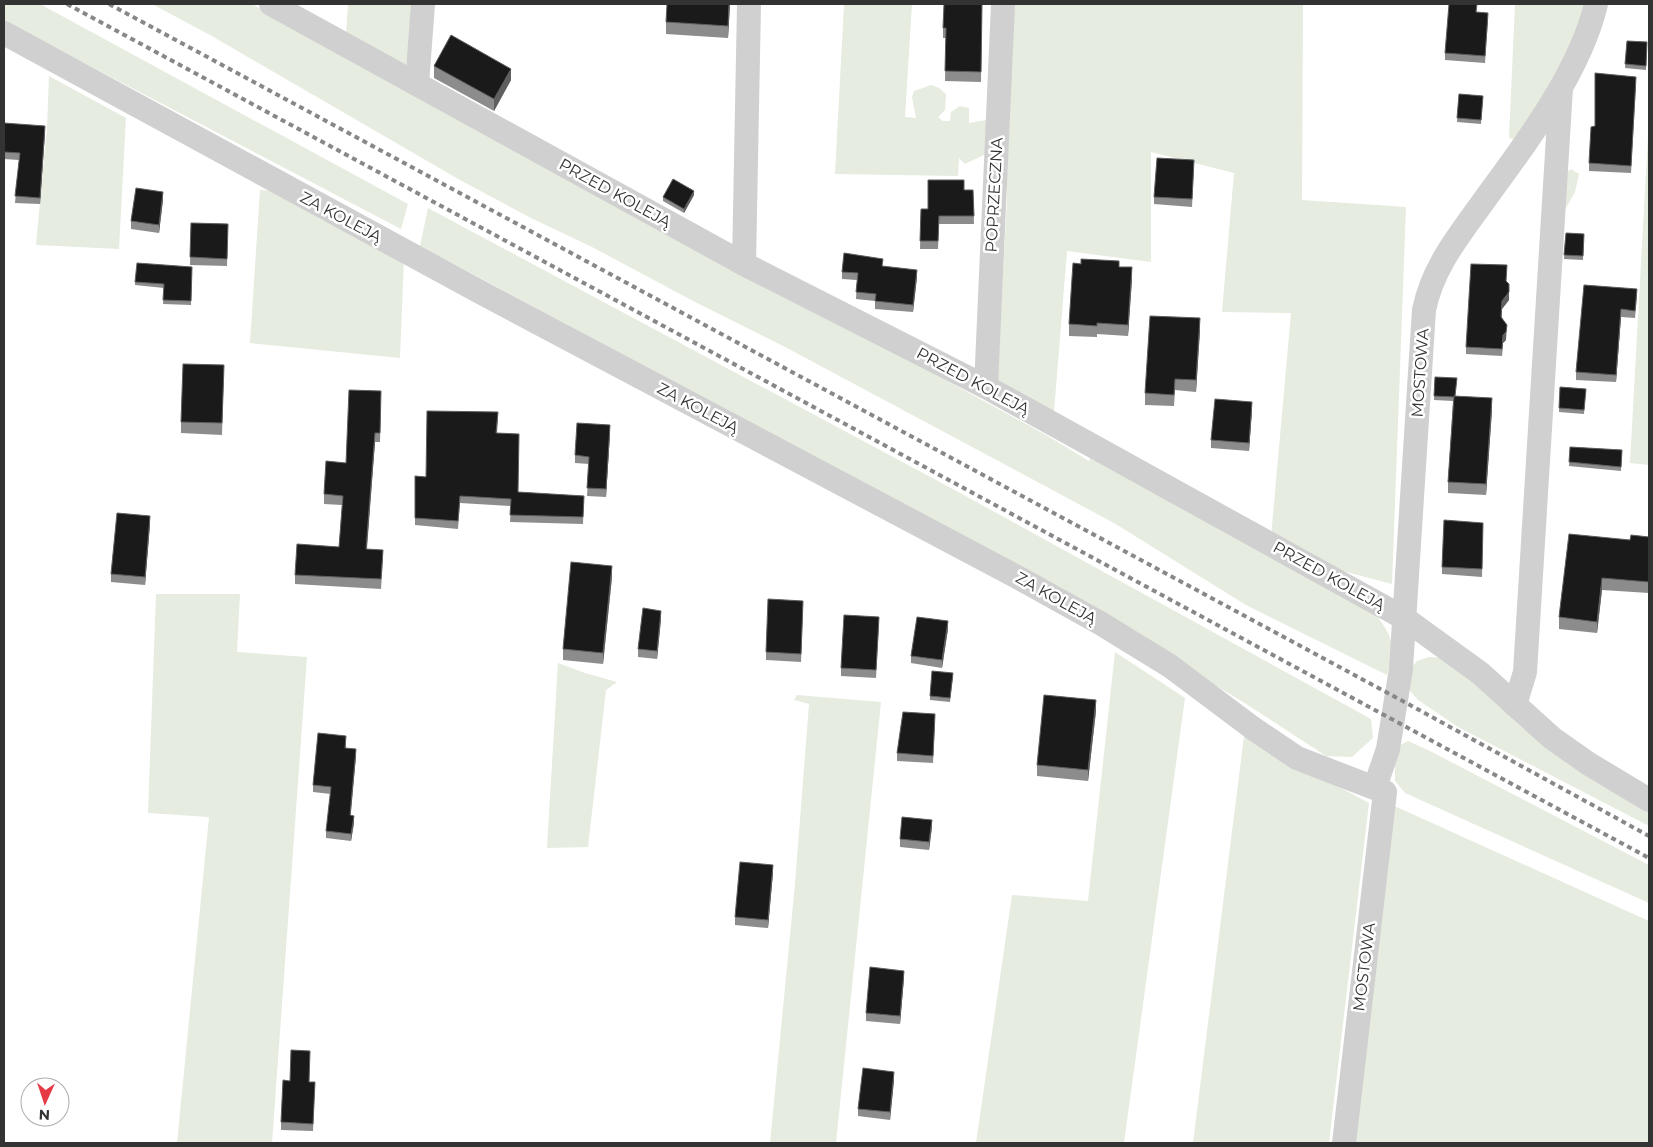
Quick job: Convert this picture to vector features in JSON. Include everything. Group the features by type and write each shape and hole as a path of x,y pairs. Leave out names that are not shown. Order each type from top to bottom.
{"street":[{"name":"PRZED KOLEJĄ","path":"271,4 744,264 986,387 1404,618 1480,673 1552,738 1589,764 1649,800"},
{"path":"417,84 423,4"},
{"path":"744,264 749,4"},
{"name":"POPRZECZNA","path":"986,387 1003,4"},
{"name":"MOSTOWA","path":"1344,1143 1380,789 1401,669 1424,310 1427,292 1446,254 1513,162 1561,86 1584,43 1596,4"},
{"name":"ZA KOLEJĄ","path":"4,33 480,292 1100,623 1170,666 1254,729 1297,758 1380,789"},
{"path":"1515,705 1525,672 1561,86"}],"shaded area":[{"path":"4,4 40,4 408,204 401,229 4,21"},
{"path":"152,4 252,4 887,348 1046,435 1089,461 1090,458 1369,606 1390,638 1391,653 1387,675 1246,605 1114,523 787,348 460,180 210,35"},
{"path":"348,4 415,4 412,58 405,65 346,36"},
{"path":"844,4 912,4 905,117 916,118 912,97 914,91 931,85 939,88 946,94 945,110 938,117 943,121 950,121 951,112 960,106 969,108 969,123 986,120 992,126 988,153 965,164 959,158 958,176 835,174"},
{"path":"1012,4 1303,4 1302,200 1406,207 1392,584 1331,568 1271,537 1291,313 1222,312 1234,173 1151,152 1151,262 1067,251 1054,412 997,384 1007,201 1007,93"},
{"path":"1515,4 1589,4 1587,15 1519,140 1509,138"},
{"path":"49,76 126,118 119,249 36,245 47,128"},
{"path":"1649,118 1649,465 1630,463"},
{"path":"1571,169 1579,174 1575,192 1566,208 1559,206 1563,175"},
{"path":"260,190 273,191 322,220 404,258 400,358 250,343"},
{"path":"428,208 951,488 1371,719 1373,738 1352,757 1326,756 1243,702 1000,556 420,246"},
{"path":"156,594 240,594 237,652 307,657 272,1143 177,1143 209,817 148,813"},
{"path":"1115,652 1185,698 1124,1143 976,1143 1012,895 1088,901"},
{"path":"1429,657 1447,658 1649,808 1649,826 1458,727 1418,700 1409,690 1412,667 1417,661"},
{"path":"558,663 617,682 606,690 588,847 547,848"},
{"path":"797,695 881,702 836,1143 770,1143 795,884 809,704 794,700"},
{"path":"1244,736 1369,803 1329,1143 1193,1143"},
{"path":"1408,741 1649,865 1649,903 1405,793 1395,781 1395,748"},
{"path":"1390,804 1649,921 1649,1143 1353,1143"}],"building":[{"path":"667,4 729,4 728,26 666,22"},
{"path":"944,4 982,4 981,72 945,71 946,28 943,28"},
{"path":"1449,4 1477,4 1476,12 1488,13 1485,56 1445,53"},
{"path":"451,35 511,69 494,99 434,66"},
{"path":"1627,41 1647,42 1646,66 1625,64"},
{"path":"1595,73 1636,77 1631,166 1589,163 1591,127 1595,126"},
{"path":"1459,94 1483,96 1481,120 1457,118"},
{"path":"4,123 45,126 40,198 15,196 20,153 4,152"},
{"path":"1157,158 1194,160 1192,199 1154,197"},
{"path":"673,179 694,191 684,209 663,197"},
{"path":"928,180 964,180 964,190 973,190 974,216 939,216 938,241 920,241 921,209 928,209"},
{"path":"136,188 163,192 159,225 131,221"},
{"path":"191,223 228,224 227,259 190,257"},
{"path":"1566,233 1584,234 1583,256 1564,255"},
{"path":"844,253 883,259 882,266 917,270 913,305 875,301 876,294 856,292 858,273 842,272"},
{"path":"1081,259 1119,261 1119,267 1132,267 1128,325 1097,323 1097,326 1069,324 1073,263 1081,264"},
{"path":"137,263 192,267 191,301 163,300 164,284 135,282"},
{"path":"1471,264 1507,265 1506,281 1509,284 1509,292 1502,301 1501,317 1507,325 1506,332 1503,335 1502,349 1466,347"},
{"path":"1584,285 1637,289 1635,311 1621,309 1616,375 1576,372"},
{"path":"1150,316 1200,318 1196,380 1175,379 1174,395 1145,393"},
{"path":"183,364 224,365 222,423 181,422"},
{"path":"1435,377 1457,378 1454,397 1434,396"},
{"path":"1560,387 1586,389 1584,410 1559,408"},
{"path":"349,390 381,391 380,433 375,433 366,549 383,550 381,579 295,575 297,544 339,547 343,496 324,494 326,461 346,463"},
{"path":"1454,396 1492,398 1486,484 1448,482"},
{"path":"1215,399 1252,402 1249,443 1211,440"},
{"path":"427,411 498,412 496,433 519,434 518,492 584,496 583,517 510,515 511,499 460,496 458,521 415,518 415,476 426,477"},
{"path":"577,423 610,425 606,489 587,488 589,457 575,455"},
{"path":"1570,447 1622,450 1621,467 1569,462"},
{"path":"117,513 150,516 145,577 111,574"},
{"path":"1444,520 1483,523 1482,569 1442,567"},
{"path":"1569,534 1630,540 1631,535 1649,537 1649,582 1602,578 1597,622 1559,617"},
{"path":"571,562 612,566 603,653 563,649"},
{"path":"768,599 803,601 801,654 766,652"},
{"path":"643,608 661,611 657,651 638,649"},
{"path":"844,615 879,617 876,670 841,668"},
{"path":"917,617 948,621 942,660 911,656"},
{"path":"932,671 953,673 950,698 930,696"},
{"path":"1044,695 1096,700 1088,770 1037,765"},
{"path":"903,712 935,714 933,756 897,753"},
{"path":"318,733 346,736 345,748 356,749 350,815 354,816 351,834 326,831 331,787 313,785"},
{"path":"902,817 932,820 929,842 900,839"},
{"path":"740,862 773,865 768,920 735,917"},
{"path":"870,967 904,971 900,1016 866,1013"},
{"path":"291,1050 310,1051 309,1082 315,1082 313,1124 281,1122 283,1080 290,1081"},
{"path":"863,1068 894,1072 890,1112 858,1109"}],"railway":[{"path":"67,4 1649,858"},
{"path":"109,4 1410,705 1649,836"}]}
